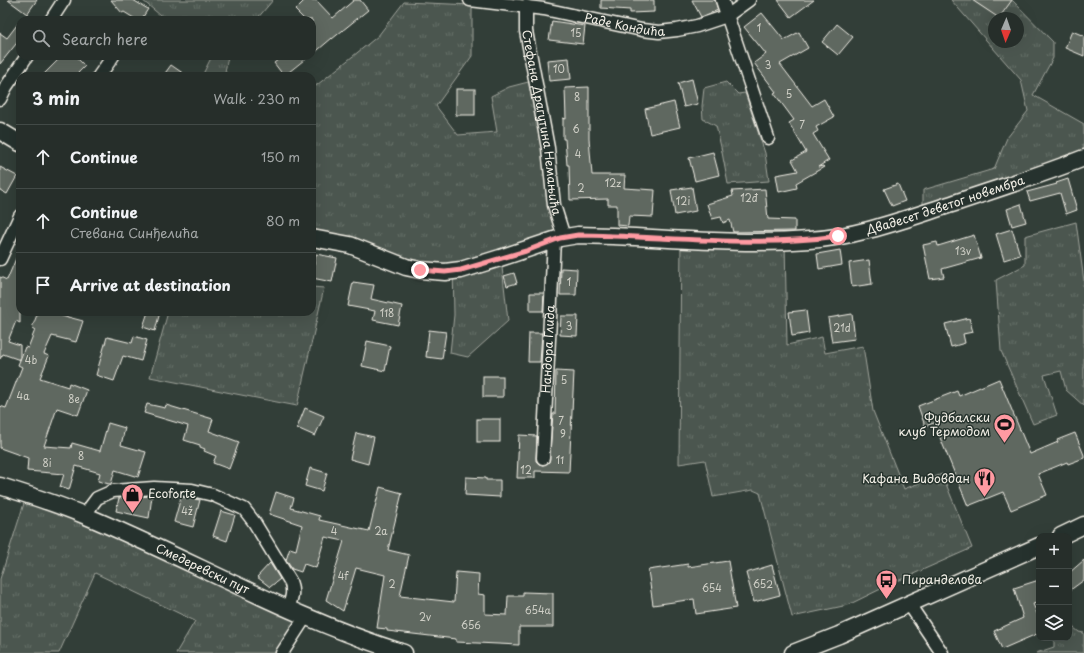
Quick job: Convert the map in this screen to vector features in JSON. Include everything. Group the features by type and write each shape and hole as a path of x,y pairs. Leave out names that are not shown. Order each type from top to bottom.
{"street":[{"path":"54,16 64,0"},
{"name":"Раде Кондића","path":"470,0 526,6 560,6 642,30 659,32 697,26 727,16 749,0"},
{"path":"722,0 768,138"},
{"name":"Стефана Драгутина Немањића","path":"526,6 526,31 548,148 559,238"},
{"path":"0,99 3,84 24,60"},
{"path":"102,72 110,60"},
{"path":"0,131 16,141"},
{"name":"Двадесет деветог новембра","path":"316,239 350,245 406,267 445,272 461,270 526,251 559,238 578,235 712,241 759,242 810,240 863,232 901,221 1019,182 1084,158"},
{"path":"0,259 16,225"},
{"name":"Нандора Глида","path":"543,458 559,238"},
{"name":"Смедеревски пут","path":"0,486 27,494 86,516 350,635 404,653"},
{"path":"86,516 90,506 97,498 113,491 175,488 213,495 223,499 244,509 254,522 290,581 293,589 288,608"},
{"path":"1067,533 1084,525"},
{"path":"792,653 839,635 1036,547"},
{"path":"909,604 942,653"},
{"path":"282,653 306,616"}],"green space":[{"path":"142,0 273,0 259,16 161,16"},
{"path":"951,0 972,0 991,12 988,12 988,42"},
{"path":"1012,0 1024,12 1003,12"},
{"path":"404,2 472,5 472,56 436,106 458,135 497,132 491,96 509,87 536,80 564,237 501,258 508,321 468,357 450,353 454,315 453,264 433,265 316,238 316,85 378,36"},
{"path":"1024,12 1053,42 1053,58 1033,95 1084,124 1084,158 923,213 923,190 994,169 1007,138 1028,111 1021,80 993,48 1024,48"},
{"path":"210,60 227,60 225,72 204,72"},
{"path":"726,82 738,94 745,93 765,153 769,181 728,184 716,126 703,119 702,106 704,88"},
{"path":"1076,222 1084,281 1084,406 1066,390 1061,371 1044,375 1057,415 1033,424 1001,351 996,280 1025,265 1025,236"},
{"path":"681,239 785,241 787,345 822,337 825,353 863,346 873,411 904,489 942,474 972,548 848,605 792,617 760,493 753,490 713,497 705,460 679,464"},
{"path":"316,287 324,288 297,406 150,377 167,316 316,316"},
{"path":"27,494 306,616 282,653 176,653 195,621 95,573 59,653 0,653 0,579"},
{"path":"1072,626 1079,632 1084,633 1084,653 1036,653 1054,647 1054,641 1072,641"}],"building":[{"path":"8,0 37,0 27,14"},
{"path":"111,0 133,0 148,9 144,16 130,16 124,12 122,13"},
{"path":"305,0 316,0 333,18 354,0 360,0 368,10 316,52 316,16 301,16 295,10"},
{"path":"601,0 654,0 654,12 630,13 630,10 601,8"},
{"path":"692,0 715,0 718,10 701,17"},
{"path":"778,0 814,0 791,17"},
{"path":"972,0 1012,0 1003,12 990,12"},
{"path":"762,13 784,40 799,32 808,48 780,64 812,106 824,99 834,117 816,127 818,131 813,134 829,160 818,167 824,167 796,183 797,188 779,192 776,175 798,171 792,160 806,152 789,123 794,120 774,93 776,92 754,63 766,54 744,27"},
{"path":"552,21 585,26 583,44 549,40"},
{"path":"837,24 853,37 838,55 822,42"},
{"path":"16,26 16,44 0,64 0,33 7,38"},
{"path":"1072,31 1084,36 1084,56 1065,48"},
{"path":"569,58 571,79 549,81 547,60"},
{"path":"58,60 79,60 85,66 79,72 46,72"},
{"path":"278,60 304,60 289,72 281,72 274,63"},
{"path":"171,65 181,72 166,72"},
{"path":"692,79 698,104 684,107 678,83"},
{"path":"589,87 589,139 592,175 625,175 624,188 655,190 653,217 629,216 628,226 617,225 617,205 608,205 608,199 570,200 569,165 567,165 565,139 563,139 563,118 566,119 565,88"},
{"path":"456,89 475,89 475,115 456,115"},
{"path":"674,102 680,127 650,134 645,109"},
{"path":"713,152 719,175 695,181 689,158"},
{"path":"0,167 16,175 16,178 7,194 0,190"},
{"path":"1068,179 1077,210 1066,214 1060,193 1030,201 1027,192 1057,184 1056,183"},
{"path":"898,184 905,201 892,206 884,189"},
{"path":"692,187 696,211 675,215 671,190"},
{"path":"765,189 768,219 795,220 795,231 733,232 730,220 723,223 721,217 712,219 707,204 733,196 732,191"},
{"path":"1021,204 1026,222 1012,226 1007,209"},
{"path":"1012,229 1020,255 1004,260 996,234"},
{"path":"974,235 981,258 942,269 944,277 930,279 923,245 937,242 938,246"},
{"path":"840,250 842,265 819,269 817,254"},
{"path":"316,254 337,258 332,282 316,279"},
{"path":"16,259 16,316 20,316 20,323 16,321 8,341 20,345 20,360 3,354 0,359 0,277 7,280"},
{"path":"869,260 872,284 852,287 849,263"},
{"path":"561,268 577,269 576,295 560,295"},
{"path":"514,273 517,283 507,286 504,276"},
{"path":"353,282 374,285 371,299 402,306 398,325 373,320 375,311 348,306"},
{"path":"530,293 544,293 543,311 530,311"},
{"path":"806,310 809,333 792,336 789,312"},
{"path":"852,314 855,339 832,342 828,318"},
{"path":"36,316 62,316 83,321 76,342 52,336 44,354 49,356 40,378 68,387 69,383 87,390 78,415 57,408 44,446 71,448 72,443 100,451 108,423 125,428 121,445 146,452 138,477 115,470 111,484 109,484 98,481 100,473 76,466 69,490 60,487 64,474 27,471 28,458 0,448 0,406 6,408 22,367 18,365 25,347 28,348 35,330 32,328"},
{"path":"147,316 159,316 155,331 143,327"},
{"path":"561,316 578,316 577,336 560,335"},
{"path":"969,318 973,332 963,334 965,343 951,347 945,324"},
{"path":"429,330 446,332 442,359 426,357"},
{"path":"529,333 542,333 540,362 528,362"},
{"path":"134,336 147,340 141,361 123,356 114,381 96,375 107,337 132,343"},
{"path":"367,341 390,346 385,371 362,366"},
{"path":"556,371 574,372 569,472 535,471 535,478 517,478 519,435 537,436 536,461 543,465 549,462 553,414 555,414"},
{"path":"483,376 503,376 503,397 483,397"},
{"path":"999,379 1030,454 1058,442 1057,440 1075,433 1084,455 1084,458 1068,464 1067,462 1038,474 1047,495 1011,510 1003,492 968,506 934,423 925,426 918,406 957,391 959,396"},
{"path":"147,404 165,408 166,405 213,419 209,431 239,442 229,469 213,463 216,456 204,451 205,449 200,447 200,445 184,440 188,426 144,413"},
{"path":"305,408 324,416 315,436 297,428"},
{"path":"477,419 500,419 500,442 477,442"},
{"path":"356,433 374,437 368,464 350,459"},
{"path":"310,468 327,473 322,491 305,486"},
{"path":"466,477 486,478 486,480 500,480 500,497 465,495"},
{"path":"380,487 402,493 388,550 409,555 400,596 454,602 456,572 479,574 478,594 485,595 485,614 507,615 508,596 523,596 523,592 553,593 553,627 519,627 519,645 456,642 456,639 387,631 387,629 377,628 385,575 356,568 343,611 326,600 344,541 325,537 316,568 304,564 301,572 292,569 286,560 290,548 296,550 302,525 269,514 276,492 294,498 291,508 320,516 319,520 369,531"},
{"path":"152,496 149,518 116,511 119,498"},
{"path":"181,497 200,500 193,527 174,522"},
{"path":"221,511 235,515 227,541 213,536"},
{"path":"1084,560 1084,580 1072,589 1072,570"},
{"path":"728,561 736,608 696,614 694,599 653,605 648,570 688,564 688,567"},
{"path":"270,563 280,579 270,587 257,577"},
{"path":"772,565 780,595 754,602 746,573"},
{"path":"1036,581 1036,603 1033,604 1036,611 1036,634 1002,649 994,631 1023,618 1014,588"}],"place":[{"name":"Фудбалски клуб Термодом","path":"1005,444"},
{"name":"Кафана Видовдан","path":"985,498"},
{"name":"Ecoforte","path":"133,514"},
{"name":"Пиранделова","path":"887,600"}],"route":[{"path":"420,270 445,272 461,270 526,251 560,238 578,235 759,242 810,240 838,236"}]}
